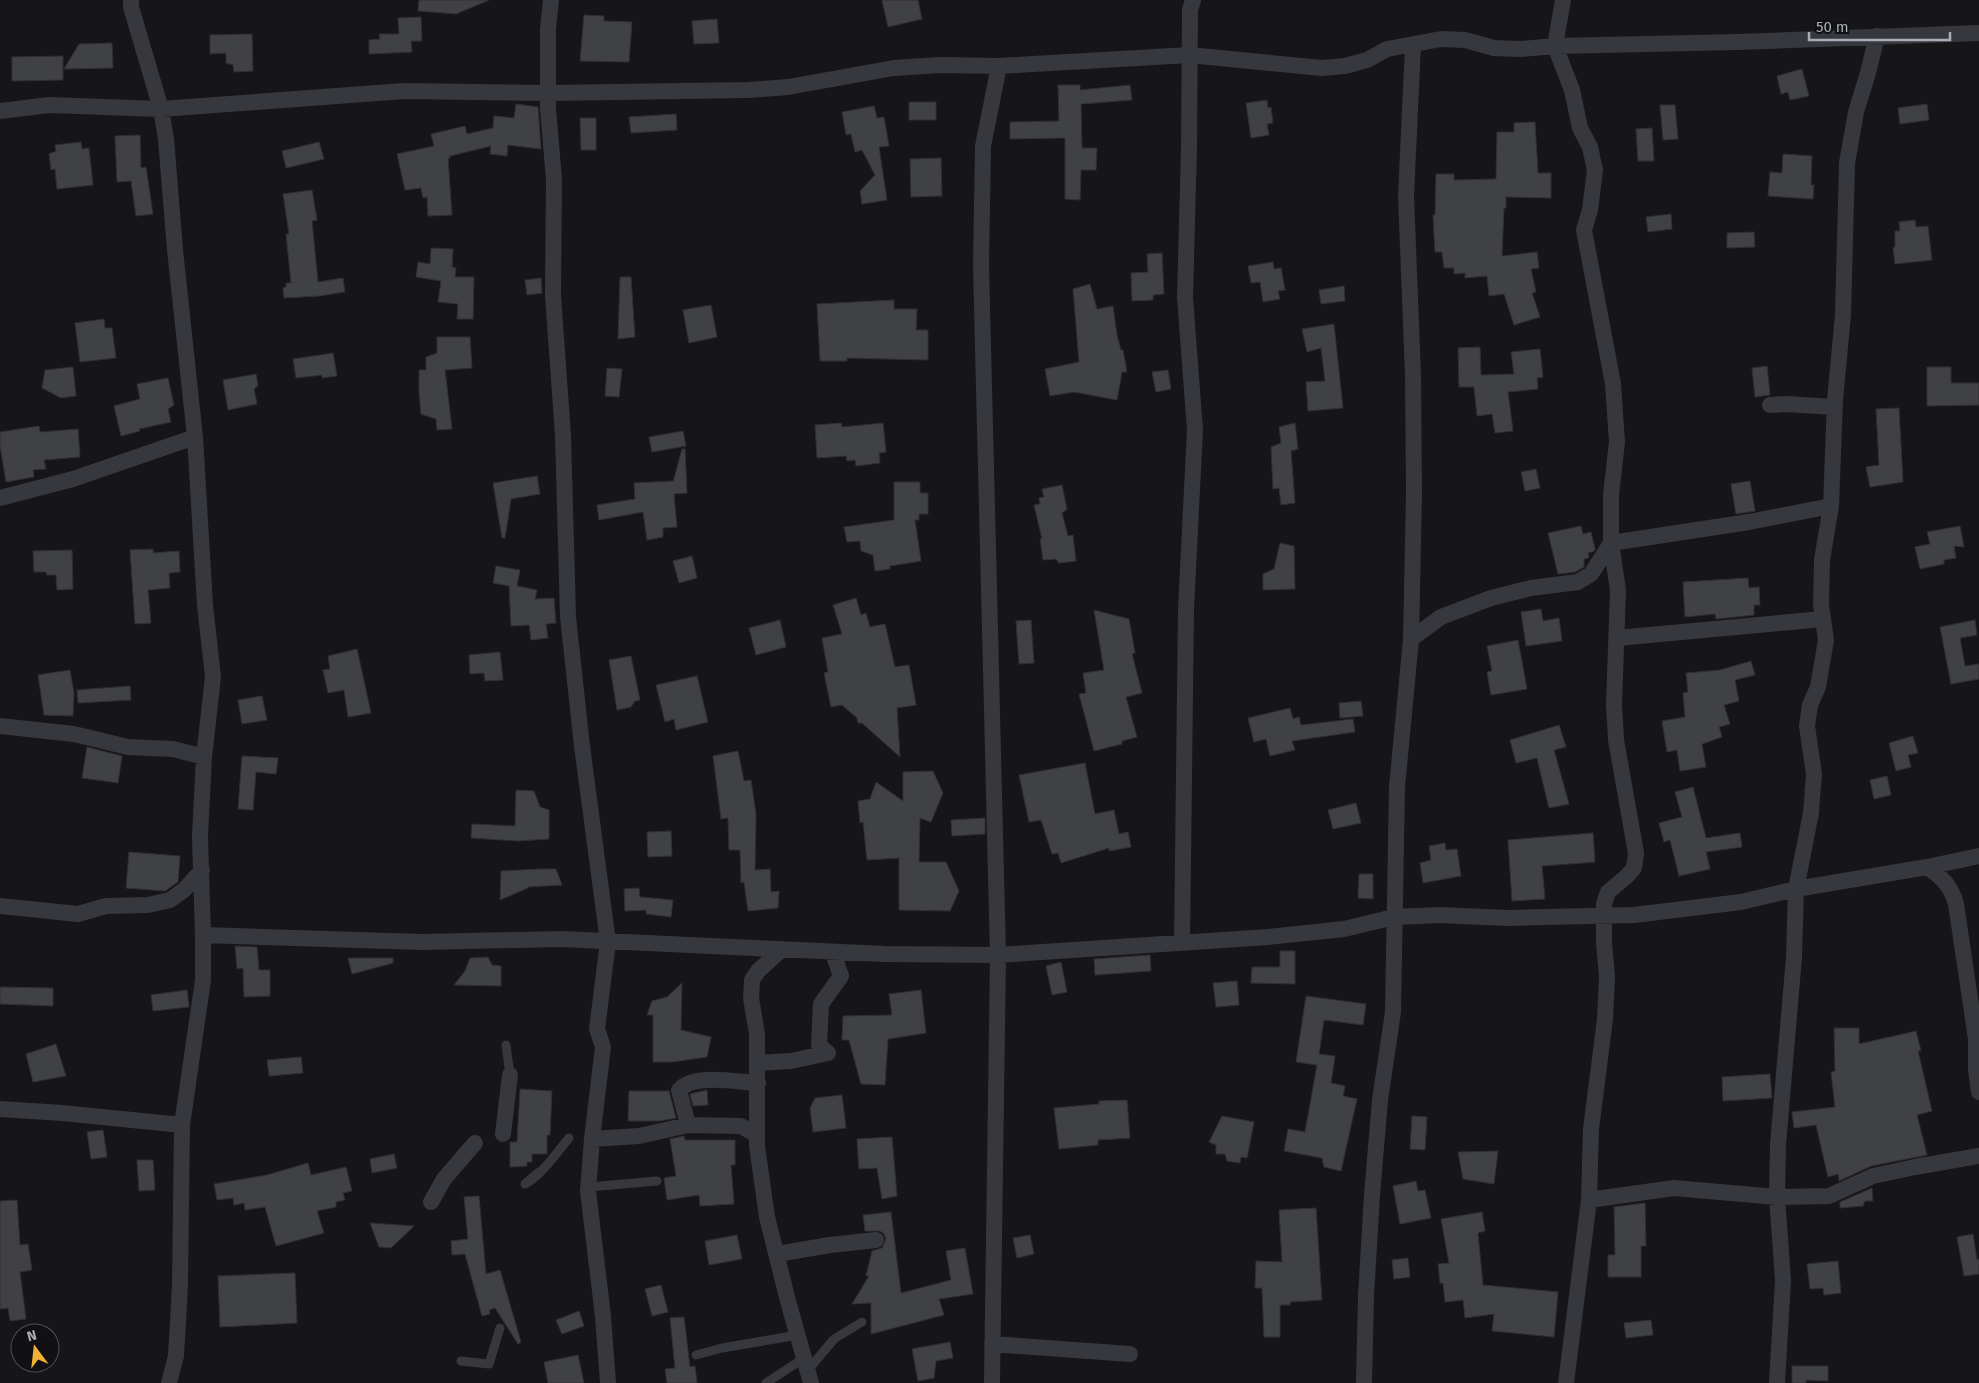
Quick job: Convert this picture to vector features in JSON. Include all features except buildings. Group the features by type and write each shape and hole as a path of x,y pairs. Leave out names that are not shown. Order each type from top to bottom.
{"street":[{"path":"131,0 143,51 161,109 166,139 176,260 195,437 205,604 213,677 204,757 200,837 204,935 203,980 182,1125 176,1356 169,1383"},
{"path":"551,0 548,29 548,108 554,180 553,295 562,435 568,616 582,746 608,942 597,1029 604,1047 592,1139 589,1187 608,1383"},
{"path":"1182,943 1186,609 1195,430 1185,297 1190,147 1190,10 1193,0"},
{"path":"1563,0 1555,46 1572,90 1580,128 1590,147 1596,170 1590,210 1584,230 1613,384 1617,442 1611,494 1611,543 1618,590 1614,704 1616,740 1636,853 1634,868 1608,892 1604,904 1604,943 1607,978 1605,1019 1591,1130 1589,1200 1566,1383"},
{"path":"0,111 49,105 161,109 404,91 549,93 748,90 788,87 894,68 940,65 999,66 1189,55 1322,68 1345,66 1367,60 1387,49 1441,39 1465,40 1494,48 1520,49 1555,46 1738,42 1979,33"},
{"path":"1777,1383 1783,1280 1777,1197 1778,1144 1794,958 1796,889 1811,813 1814,774 1807,726 1810,706 1818,687 1826,640 1822,605 1822,560 1830,506 1834,407 1842,315 1846,163 1856,112 1877,36"},
{"path":"1364,1383 1366,1296 1372,1195 1380,1100 1393,1012 1397,787 1410,639 1414,493 1413,374 1406,196 1413,45"},
{"path":"992,1383 998,955 981,265 983,146 999,66"},
{"path":"1770,405 1834,407"},
{"path":"0,498 73,479 195,437"},
{"path":"1410,639 1441,617 1491,598 1531,588 1578,582 1591,574 1611,543 1749,522 1830,506"},
{"path":"1617,638 1823,619"},
{"path":"0,726 74,734 128,747 172,749 204,757"},
{"path":"204,935 422,942 562,939 833,953 998,955 1268,937 1344,929 1394,917 1440,915 1507,918 1634,915 1741,902 1796,889 1927,867 1979,856"},
{"path":"1927,867 1946,880 1953,891 1976,1039 1976,1070 1979,1092"},
{"path":"0,906 78,914 106,906 148,905 170,900 184,890 202,870"},
{"path":"782,949 758,971 752,980 751,998 757,1034 758,1063 757,1146 768,1217 808,1370"},
{"path":"758,1063 798,1060 828,1053 819,1045 818,1033 821,1004 840,976 833,953"},
{"path":"503,1134 510,1075"},
{"path":"688,1125 679,1090 683,1084 696,1080 758,1083"},
{"path":"0,1109 182,1125"},
{"path":"592,1139 639,1136 688,1125 741,1126 757,1135"},
{"path":"431,1202 444,1179 475,1143"},
{"path":"1589,1200 1674,1188 1777,1197 1829,1196 1873,1176 1979,1156"},
{"path":"777,1254 876,1240"},
{"path":"992,1344 1130,1354"}],"lane":[{"path":"506,1045 510,1075"},
{"path":"539,1172 569,1138"},
{"path":"589,1187 657,1181"},
{"path":"766,1383 808,1370 834,1339 862,1322"},
{"path":"462,1361 489,1364 500,1328"},
{"path":"696,1355 722,1348 798,1335"}]}
